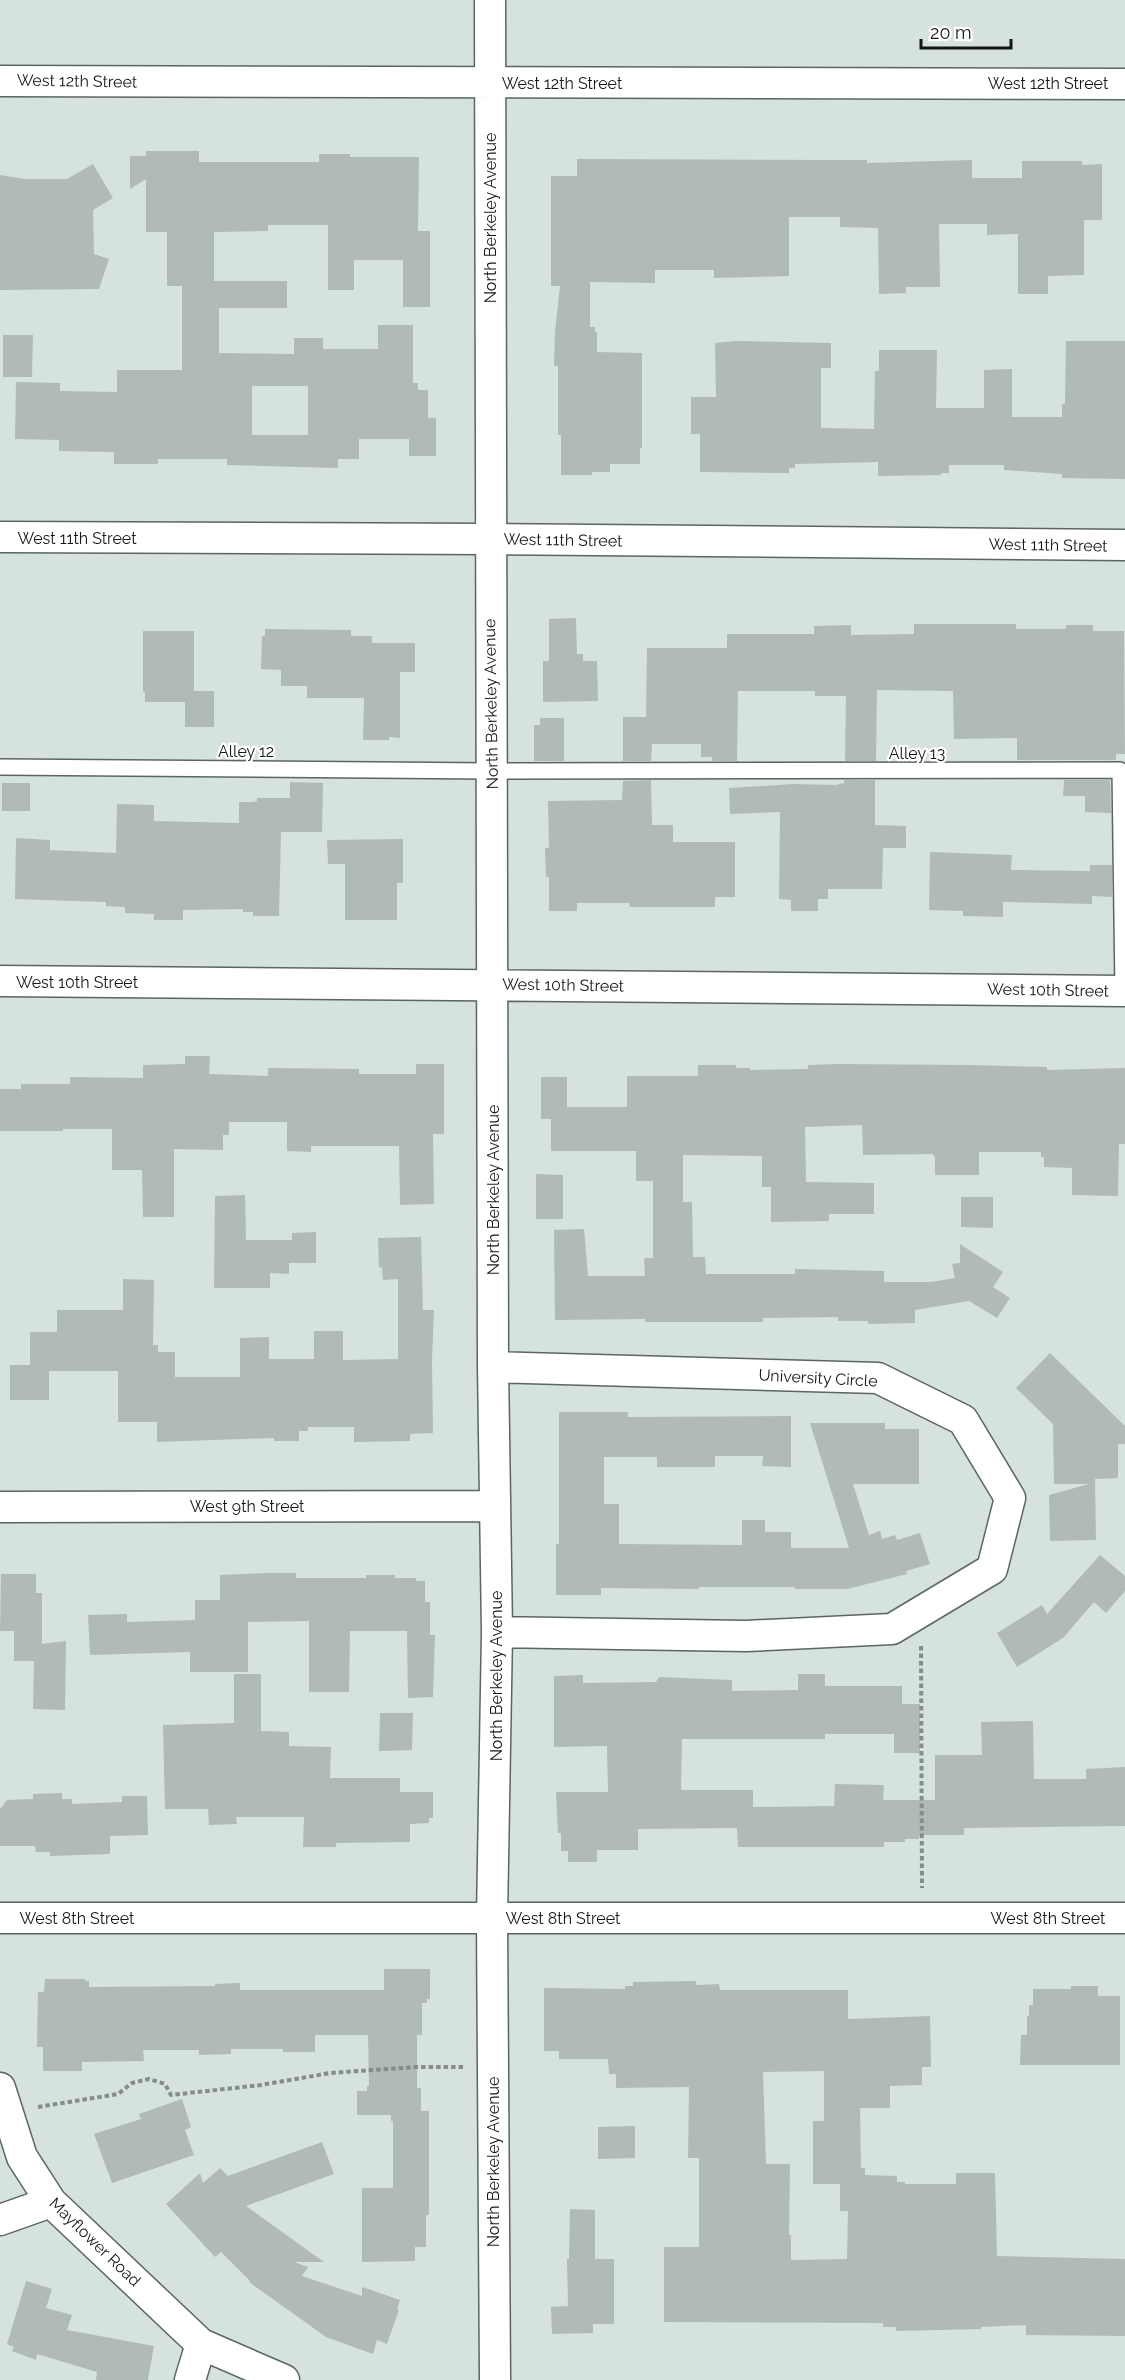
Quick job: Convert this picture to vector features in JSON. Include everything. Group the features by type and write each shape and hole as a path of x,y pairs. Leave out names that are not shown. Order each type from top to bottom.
{"street":[{"name":"North Berkeley Avenue","path":"490,0 493,1367 497,1632 492,1918 495,2380"},
{"name":"West 12th Street","path":"0,81 1125,84"},
{"name":"West 11th Street","path":"0,537 1125,545"},
{"name":"West 10th Street","path":"0,981 1124,991"},
{"name":"University Circle","path":"493,1367 878,1378 963,1420 1010,1498 992,1569 892,1629 746,1636 497,1632"},
{"name":"West 9th Street","path":"0,1507 495,1506"},
{"name":"West 8th Street","path":"0,1918 1125,1918"},
{"name":"Mayflower Road","path":"4,2100 22,2157 51,2202 201,2344 284,2380"},
{"path":"0,2220 51,2202"},
{"path":"190,2380 201,2344"}],"lane":[{"name":"Alley 12","path":"0,767 492,771"},
{"name":"Alley 13","path":"492,771 1120,770 1124,991"}],"path":[{"path":"921,1611 922,1918"},
{"path":"4,2100 118,2094 132,2084 149,2079 165,2084 171,2095 261,2085 330,2073 417,2067 493,2067"}],"building":[{"path":"146,151 199,151 199,162 319,162 319,154 350,154 350,157 419,157 418,231 430,231 430,307 403,307 403,260 354,260 354,290 328,290 328,225 268,225 268,231 214,232 214,281 287,281 287,308 219,308 219,353 294,354 294,338 323,338 323,349 378,349 378,325 413,325 413,383 418,383 418,390 428,390 428,418 436,418 436,456 409,456 409,439 359,439 359,459 338,459 338,468 227,465 227,459 158,459 158,464 114,464 114,452 59,451 59,440 15,439 16,382 60,383 60,391 117,392 117,370 182,370 182,286 167,286 167,232 146,232 146,179 130,189 130,156 146,156","holes":["252,386 308,386 308,435 252,435"]},
{"path":"577,159 867,160 867,163 972,160 972,178 1022,178 1022,161 1082,161 1082,165 1102,164 1102,220 1084,220 1084,275 1048,276 1048,294 1018,294 1018,234 987,235 987,224 939,224 940,287 906,287 906,293 879,294 878,228 840,227 840,217 789,217 789,276 714,278 714,270 655,270 655,283 590,282 590,327 595,327 595,332 597,332 597,352 642,353 640,464 610,464 610,472 592,472 592,475 561,475 561,435 558,435 558,366 554,366 560,286 551,286 551,176 577,176"},
{"path":"93,164 113,198 93,210 94,254 109,259 99,289 0,290 0,175 25,179 67,179"},
{"path":"3,335 33,335 32,377 3,377"},
{"path":"736,341 831,343 831,368 821,368 821,428 874,429 875,371 879,371 879,350 937,350 936,408 984,408 984,370 1012,369 1012,417 1062,417 1062,404 1065,404 1066,341 1125,341 1125,479 1062,478 1062,474 1004,470 1004,465 949,465 949,473 941,473 941,475 878,476 878,462 795,464 795,468 789,468 789,473 700,472 700,434 691,434 691,397 716,397 715,343"},
{"path":"576,618 577,654 583,654 583,661 597,661 598,701 543,702 543,661 549,661 549,619"},
{"path":"914,624 1016,624 1016,629 1066,629 1066,625 1093,625 1093,631 1124,631 1125,754 1116,754 1116,760 1017,760 1017,738 954,739 953,691 877,690 876,761 845,761 846,696 815,696 815,691 738,691 737,761 712,761 712,757 701,757 701,744 652,744 651,761 623,761 623,717 646,717 647,648 727,648 727,634 814,634 814,626 851,625 851,635 914,634"},
{"path":"265,629 351,630 351,636 372,636 372,643 415,643 415,672 400,672 400,738 363,740 364,698 307,698 307,686 281,686 281,670 261,669 262,636 265,636"},
{"path":"143,631 194,631 194,691 214,691 214,727 185,727 185,702 145,702"},
{"path":"540,718 564,718 564,761 534,761 534,725 540,725"},
{"path":"651,780 652,825 673,825 673,842 735,842 735,897 715,897 715,907 630,907 629,903 577,903 577,911 549,911 549,877 546,877 545,848 549,848 548,801 622,800 623,781"},
{"path":"844,780 875,780 875,825 906,826 906,848 883,848 882,889 828,889 828,899 818,899 818,911 791,911 791,900 779,899 780,812 730,814 729,788 793,784 836,785 844,783"},
{"path":"1064,780 1110,780 1111,813 1085,812 1085,796 1063,796"},
{"path":"290,782 323,783 322,832 281,832 279,916 253,916 253,912 243,912 243,909 183,910 183,920 154,920 154,914 125,913 125,907 106,906 106,902 15,899 16,838 50,840 50,850 116,853 117,804 154,805 154,821 239,823 239,802 253,802 257,801 257,798 290,798"},
{"path":"2,783 30,783 30,811 2,811"},
{"path":"403,839 403,883 397,883 397,920 345,920 345,864 328,864 327,840"},
{"path":"930,852 1012,855 1011,870 1090,871 1090,865 1112,865 1112,897 1092,896 1092,904 1003,902 1003,917 963,916 963,911 929,910"},
{"path":"185,1056 210,1056 209,1074 268,1076 268,1068 359,1069 359,1074 416,1074 416,1064 444,1064 444,1134 433,1134 434,1204 400,1205 399,1146 311,1146 311,1152 287,1151 287,1122 229,1122 229,1135 223,1135 223,1150 174,1149 174,1217 143,1217 142,1170 112,1170 112,1129 0,1131 0,1089 21,1089 21,1084 70,1084 70,1077 143,1078 143,1065 185,1064"},
{"path":"698,1065 736,1065 736,1068 750,1068 750,1070 808,1069 808,1065 1047,1067 1047,1070 1125,1068 1125,1144 1119,1144 1118,1196 1072,1195 1072,1168 1044,1167 1044,1157 1041,1157 1041,1152 979,1152 979,1175 935,1175 935,1156 933,1154 863,1155 862,1125 805,1127 806,1182 874,1183 874,1214 829,1214 829,1221 771,1222 771,1187 762,1187 762,1156 683,1155 683,1202 692,1202 693,1257 705,1257 706,1274 795,1274 795,1269 884,1271 884,1282 931,1282 955,1278 952,1264 960,1263 960,1244 1003,1272 993,1287 1010,1298 997,1318 969,1301 915,1310 915,1323 868,1324 868,1321 838,1321 838,1317 763,1318 763,1322 645,1322 645,1319 555,1320 554,1230 584,1229 588,1276 645,1276 644,1258 653,1258 653,1181 636,1181 636,1151 551,1151 551,1119 541,1119 541,1077 567,1077 567,1107 627,1107 627,1076 698,1076"},
{"path":"536,1174 563,1175 563,1219 536,1219"},
{"path":"245,1195 246,1240 292,1240 292,1233 316,1232 316,1263 289,1263 289,1274 270,1273 270,1288 214,1288 215,1196"},
{"path":"961,1197 993,1197 993,1228 961,1227"},
{"path":"421,1237 423,1310 434,1310 433,1433 410,1434 410,1441 354,1442 354,1427 308,1427 308,1431 299,1431 299,1441 274,1441 274,1438 157,1442 157,1422 118,1422 118,1371 49,1371 49,1400 10,1400 10,1365 30,1365 30,1332 57,1332 57,1310 123,1310 123,1279 154,1280 153,1345 158,1345 158,1352 175,1352 175,1377 240,1377 240,1338 269,1337 269,1359 314,1359 314,1331 343,1331 343,1360 398,1359 398,1279 383,1280 382,1267 379,1268 378,1238"},
{"path":"1050,1353 1125,1426 1125,1444 1118,1444 1118,1478 1095,1479 1096,1540 1050,1541 1049,1495 1089,1484 1054,1484 1053,1424 1016,1388"},
{"path":"559,1412 628,1412 628,1417 791,1416 791,1467 762,1466 763,1456 715,1456 715,1467 657,1467 657,1457 604,1457 604,1504 619,1504 619,1544 742,1545 742,1520 765,1520 765,1532 791,1532 791,1548 849,1548 810,1423 885,1423 885,1429 919,1429 919,1484 853,1484 869,1535 880,1531 882,1539 895,1535 897,1540 920,1533 930,1564 906,1571 907,1574 847,1589 601,1588 601,1595 556,1595 556,1544 559,1544"},
{"path":"1100,1555 1125,1576 1125,1591 1106,1613 1094,1602 1063,1638 1017,1667 997,1633 1042,1605 1047,1614"},
{"path":"296,1573 296,1578 366,1578 366,1575 395,1575 395,1578 416,1578 416,1581 425,1581 425,1602 430,1602 430,1635 435,1635 433,1697 408,1698 407,1631 350,1631 349,1692 309,1692 309,1621 248,1622 248,1672 190,1672 190,1652 90,1655 88,1615 127,1614 127,1622 195,1620 195,1600 220,1600 220,1575"},
{"path":"1,1574 36,1574 36,1593 42,1593 42,1644 66,1641 65,1710 33,1709 34,1661 14,1661 14,1631 0,1631"},
{"path":"234,1674 261,1674 261,1731 289,1732 289,1746 331,1747 330,1778 400,1778 400,1792 433,1792 433,1818 429,1818 429,1823 410,1824 410,1842 336,1843 336,1847 303,1847 304,1817 236,1817 237,1824 209,1825 208,1809 165,1809 163,1725 234,1723"},
{"path":"798,1674 825,1674 825,1686 902,1686 902,1704 920,1704 920,1753 894,1753 894,1734 825,1734 825,1739 682,1739 681,1790 753,1790 753,1807 834,1806 835,1784 884,1785 883,1800 935,1800 935,1755 982,1755 981,1722 1033,1721 1034,1779 1086,1779 1086,1769 1125,1767 1125,1826 964,1828 964,1835 919,1835 919,1839 905,1839 905,1842 884,1842 884,1847 738,1847 737,1828 638,1829 638,1850 597,1850 597,1862 568,1862 568,1851 561,1851 556,1792 608,1792 607,1746 554,1747 554,1676 583,1675 583,1683 656,1682 659,1677 732,1680 732,1691 798,1690"},
{"path":"380,1713 413,1713 412,1750 379,1751"},
{"path":"62,1793 62,1799 72,1799 72,1804 122,1802 122,1796 147,1796 148,1835 110,1836 110,1854 50,1856 50,1852 36,1852 35,1846 0,1846 0,1809 7,1800 33,1799 33,1794"},
{"path":"384,1969 430,1969 430,1999 427,1999 427,2003 422,2003 422,2035 417,2035 417,2088 421,2088 421,2111 429,2111 429,2215 426,2215 426,2247 415,2247 415,2261 362,2262 362,2188 393,2188 393,2121 391,2121 391,2115 357,2115 357,2091 367,2091 367,2086 369,2086 368,2035 315,2035 315,2052 283,2052 283,2049 231,2049 231,2054 199,2055 199,2050 143,2050 144,2061 82,2062 82,2071 43,2071 43,2047 37,2047 38,1992 44,1992 45,1979 85,1979 89,1981 89,1987 215,1986 215,1984 240,1983 240,1990 384,1990"},
{"path":"696,1981 696,1985 719,1984 720,1990 848,1990 848,2019 930,2016 931,2067 922,2067 922,2085 890,2086 890,2108 860,2108 861,2168 865,2168 865,2175 897,2176 897,2182 905,2182 905,2184 956,2184 956,2173 995,2173 997,2256 1125,2259 1125,2336 1026,2335 1026,2325 981,2327 981,2329 896,2331 896,2327 883,2327 883,2323 664,2322 664,2247 699,2247 699,2158 688,2158 689,2087 616,2088 616,2074 609,2074 608,2059 559,2059 559,2051 544,2051 544,1988 625,1989 625,1986 633,1986 633,1982","holes":["824,2071 824,2121 813,2121 813,2184 840,2184 840,2211 848,2211 847,2259 791,2260 790,2164 766,2164 763,2072"]},
{"path":"1071,1986 1098,1986 1098,1996 1120,1996 1120,2065 1020,2065 1021,2035 1027,2035 1027,2016 1029,2016 1029,2005 1033,2005 1033,1989 1071,1989"},
{"path":"182,2099 191,2127 185,2130 194,2155 112,2183 94,2134 141,2119 139,2114"},
{"path":"635,2126 635,2158 598,2159 598,2127"},
{"path":"322,2142 334,2174 246,2206 324,2262 294,2262 308,2267 302,2276 362,2296 362,2287 400,2300 397,2309 399,2310 387,2344 377,2340 373,2354 326,2337 249,2282 221,2252 215,2257 166,2204 200,2173 203,2183 220,2168 228,2176"},
{"path":"570,2209 595,2210 595,2259 614,2259 614,2324 593,2324 593,2333 552,2334 551,2307 568,2306 567,2259 569,2259"},
{"path":"26,2281 52,2289 46,2308 72,2315 67,2330 154,2346 148,2380 96,2380 97,2372 37,2354 36,2360 12,2351 14,2347 7,2344"}]}
